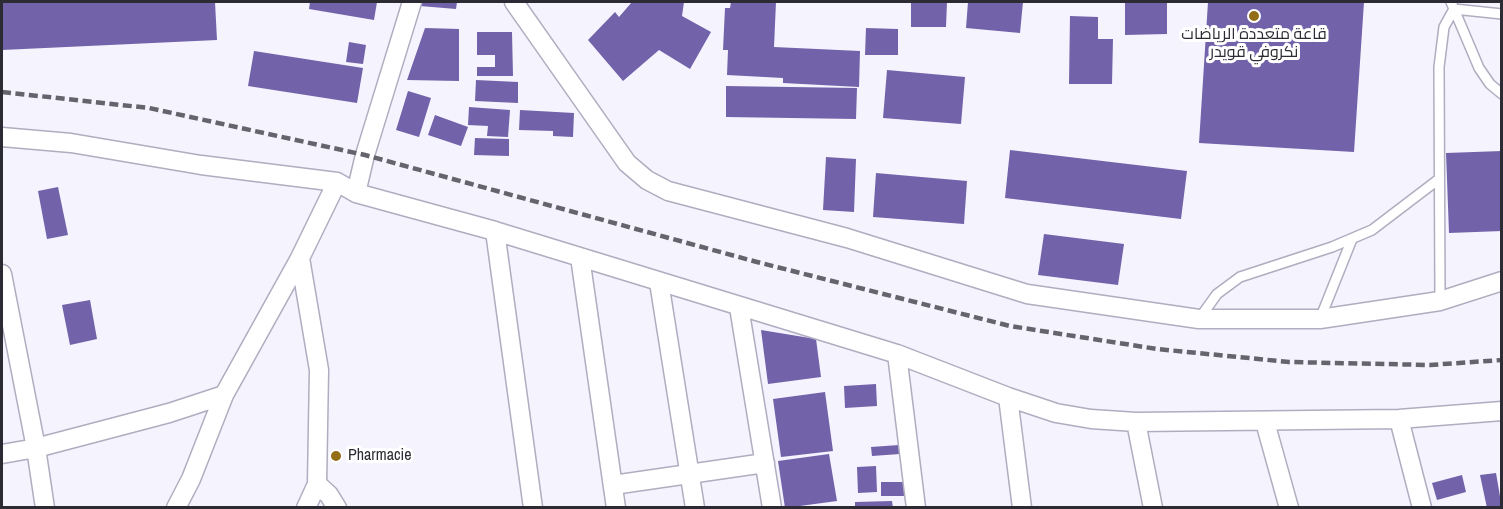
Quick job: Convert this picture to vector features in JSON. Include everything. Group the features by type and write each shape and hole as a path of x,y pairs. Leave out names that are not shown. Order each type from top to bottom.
{"street":[{"path":"356,193 365,155 412,2"},
{"path":"514,2 627,163 647,180 668,191 847,238 1027,294 1199,319 1320,319 1440,301 1502,281"},
{"path":"2,137 71,143 201,165 337,182 356,193 495,231 897,354 1056,413 1091,419 1136,422 1264,422 1399,419 1502,411"},
{"path":"176,507 191,479 224,395 300,258 337,182"},
{"path":"495,231 533,507"},
{"path":"580,257 616,507"},
{"path":"300,258 319,370 317,484 306,507"},
{"path":"2,274 36,448 45,507"},
{"path":"659,282 695,507"},
{"path":"739,307 772,507"},
{"path":"897,354 916,507"},
{"path":"2,454 36,448 169,413 224,395"},
{"path":"1008,397 1022,507"},
{"path":"1399,419 1422,507"},
{"path":"1136,422 1153,507"},
{"path":"1264,422 1289,507"},
{"path":"613,485 765,463"},
{"path":"317,484 330,495 337,507"}],"lane":[{"path":"1453,5 1502,14"},
{"path":"1453,5 1479,68 1490,84 1502,94"},
{"path":"1440,301 1440,45 1453,5"},
{"path":"1199,319 1217,294 1240,277 1372,230 1439,179"},
{"path":"1320,319 1352,239"}],"building":[{"path":"2,2 215,2 217,40 2,50"},
{"path":"310,2 377,2 374,20 309,9"},
{"path":"422,2 457,2 456,9 420,6"},
{"path":"632,2 684,2 682,16 711,32 690,69 659,50 623,81 588,40 615,12 619,17"},
{"path":"731,2 776,2 774,47 860,51 859,87 783,83 783,78 727,75 728,50 723,50 725,8 730,8"},
{"path":"911,2 947,2 946,27 911,27"},
{"path":"968,2 1023,2 1020,33 966,28"},
{"path":"1125,2 1167,3 1167,34 1125,35"},
{"path":"1208,2 1364,2 1354,152 1199,143"},
{"path":"1070,16 1098,17 1098,39 1113,39 1112,84 1069,84"},
{"path":"425,28 459,29 459,81 407,80"},
{"path":"866,28 898,29 898,55 865,55"},
{"path":"477,32 512,32 513,76 477,76 477,67 495,67 495,55 477,55"},
{"path":"349,42 366,45 363,64 346,62"},
{"path":"254,51 363,68 357,103 248,86"},
{"path":"887,70 965,77 961,124 883,118"},
{"path":"476,80 518,82 518,103 475,101"},
{"path":"726,86 857,88 856,119 726,117"},
{"path":"408,91 431,98 419,137 396,130"},
{"path":"469,107 510,110 508,137 487,136 488,126 468,125"},
{"path":"520,110 574,113 573,137 553,136 553,131 519,130"},
{"path":"435,115 468,127 461,146 428,135"},
{"path":"475,138 509,139 509,156 474,155"},
{"path":"1010,150 1187,171 1181,219 1005,198"},
{"path":"1502,151 1502,231 1449,233 1446,153"},
{"path":"826,157 856,159 854,212 823,210"},
{"path":"876,173 967,181 964,224 873,217"},
{"path":"58,187 68,235 47,239 38,191"},
{"path":"1044,234 1124,244 1118,285 1038,275"},
{"path":"90,300 97,339 70,345 62,305"},
{"path":"761,330 816,339 821,377 768,384"},
{"path":"876,384 877,406 845,408 844,386"},
{"path":"825,392 833,451 781,457 773,399"},
{"path":"899,445 900,454 872,456 871,447"},
{"path":"829,454 837,501 785,508 778,461"},
{"path":"876,466 877,492 858,493 857,467"},
{"path":"1496,473 1502,508 1487,508 1480,475"},
{"path":"1462,475 1466,492 1437,500 1432,483"},
{"path":"881,482 908,482 908,496 881,496"},
{"path":"892,501 893,508 855,508 855,502"}],"railway":[{"path":"2,92 149,108 365,155 757,262 1010,326 1157,349 1289,362 1430,365 1502,360"}],"place":[{"name":"قاعة متعددة الرياضات نكروفي قويدر","path":"1254,16"},
{"name":"Pharmacie","path":"336,456"}]}
